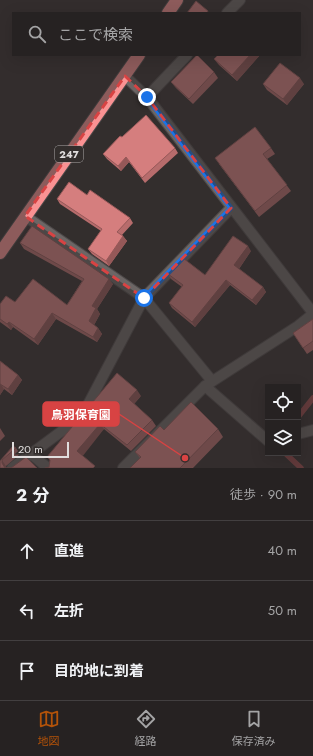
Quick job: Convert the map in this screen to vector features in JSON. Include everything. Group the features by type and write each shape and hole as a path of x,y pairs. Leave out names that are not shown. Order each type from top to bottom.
{"highway":[{"path":"169,12 177,0"},
{"name":"247","path":"0,253 24,216 138,56"}],"street":[{"path":"228,12 240,0"},
{"path":"147,97 186,56"},
{"path":"123,468 209,384 298,326 313,314 147,97 125,76"},
{"path":"12,468 82,416 144,298 231,208"},
{"path":"24,216 144,298 209,384 265,438"},
{"path":"301,433 313,430"},
{"path":"32,454 48,468"}],"highlighted area":[{"path":"125,76 147,97 231,208 144,298 25,216"}],"building":[{"path":"196,1 208,11 208,12 188,12"},
{"path":"196,56 198,56 214,72 189,99 171,82"},
{"path":"217,56 249,56 232,75 214,59"},
{"path":"280,63 300,78 283,99 263,84"},
{"path":"146,115 175,148 142,178 126,157 118,166 103,154 120,136 122,137"},
{"path":"255,127 271,148 263,154 287,185 255,211 215,158"},
{"path":"69,182 87,195 90,190 130,218 117,232 123,236 106,261 88,249 102,229 57,199"},
{"path":"32,226 109,279 92,306 96,308 89,321 98,328 93,337 52,313 34,339 9,322 7,324 0,319 0,304 6,296 15,302 33,279 67,305 84,279 20,243"},
{"path":"233,236 248,246 234,265 263,287 252,300 226,280 192,322 169,303 183,285 168,274 183,258 205,275"},
{"path":"313,319 313,341 303,348 293,333"},
{"path":"0,361 18,375 8,389 0,384"},
{"path":"117,373 137,390 129,399 152,420 127,445 100,424 77,451 95,466 93,468 45,468 49,467 50,460 47,457"},
{"path":"191,402 218,429 180,468 130,468 141,457 135,452 160,426 164,430"},
{"path":"13,446 16,448 2,460 5,468 0,468 0,461"},
{"path":"26,457 37,468 11,468"}],"waterway":[{"path":"301,413 313,398"},
{"path":"288,456 301,468"}],"place":[{"name":"鳥羽保育園","path":"185,458"}],"route":[{"path":"144,298 231,208 147,97"}]}
